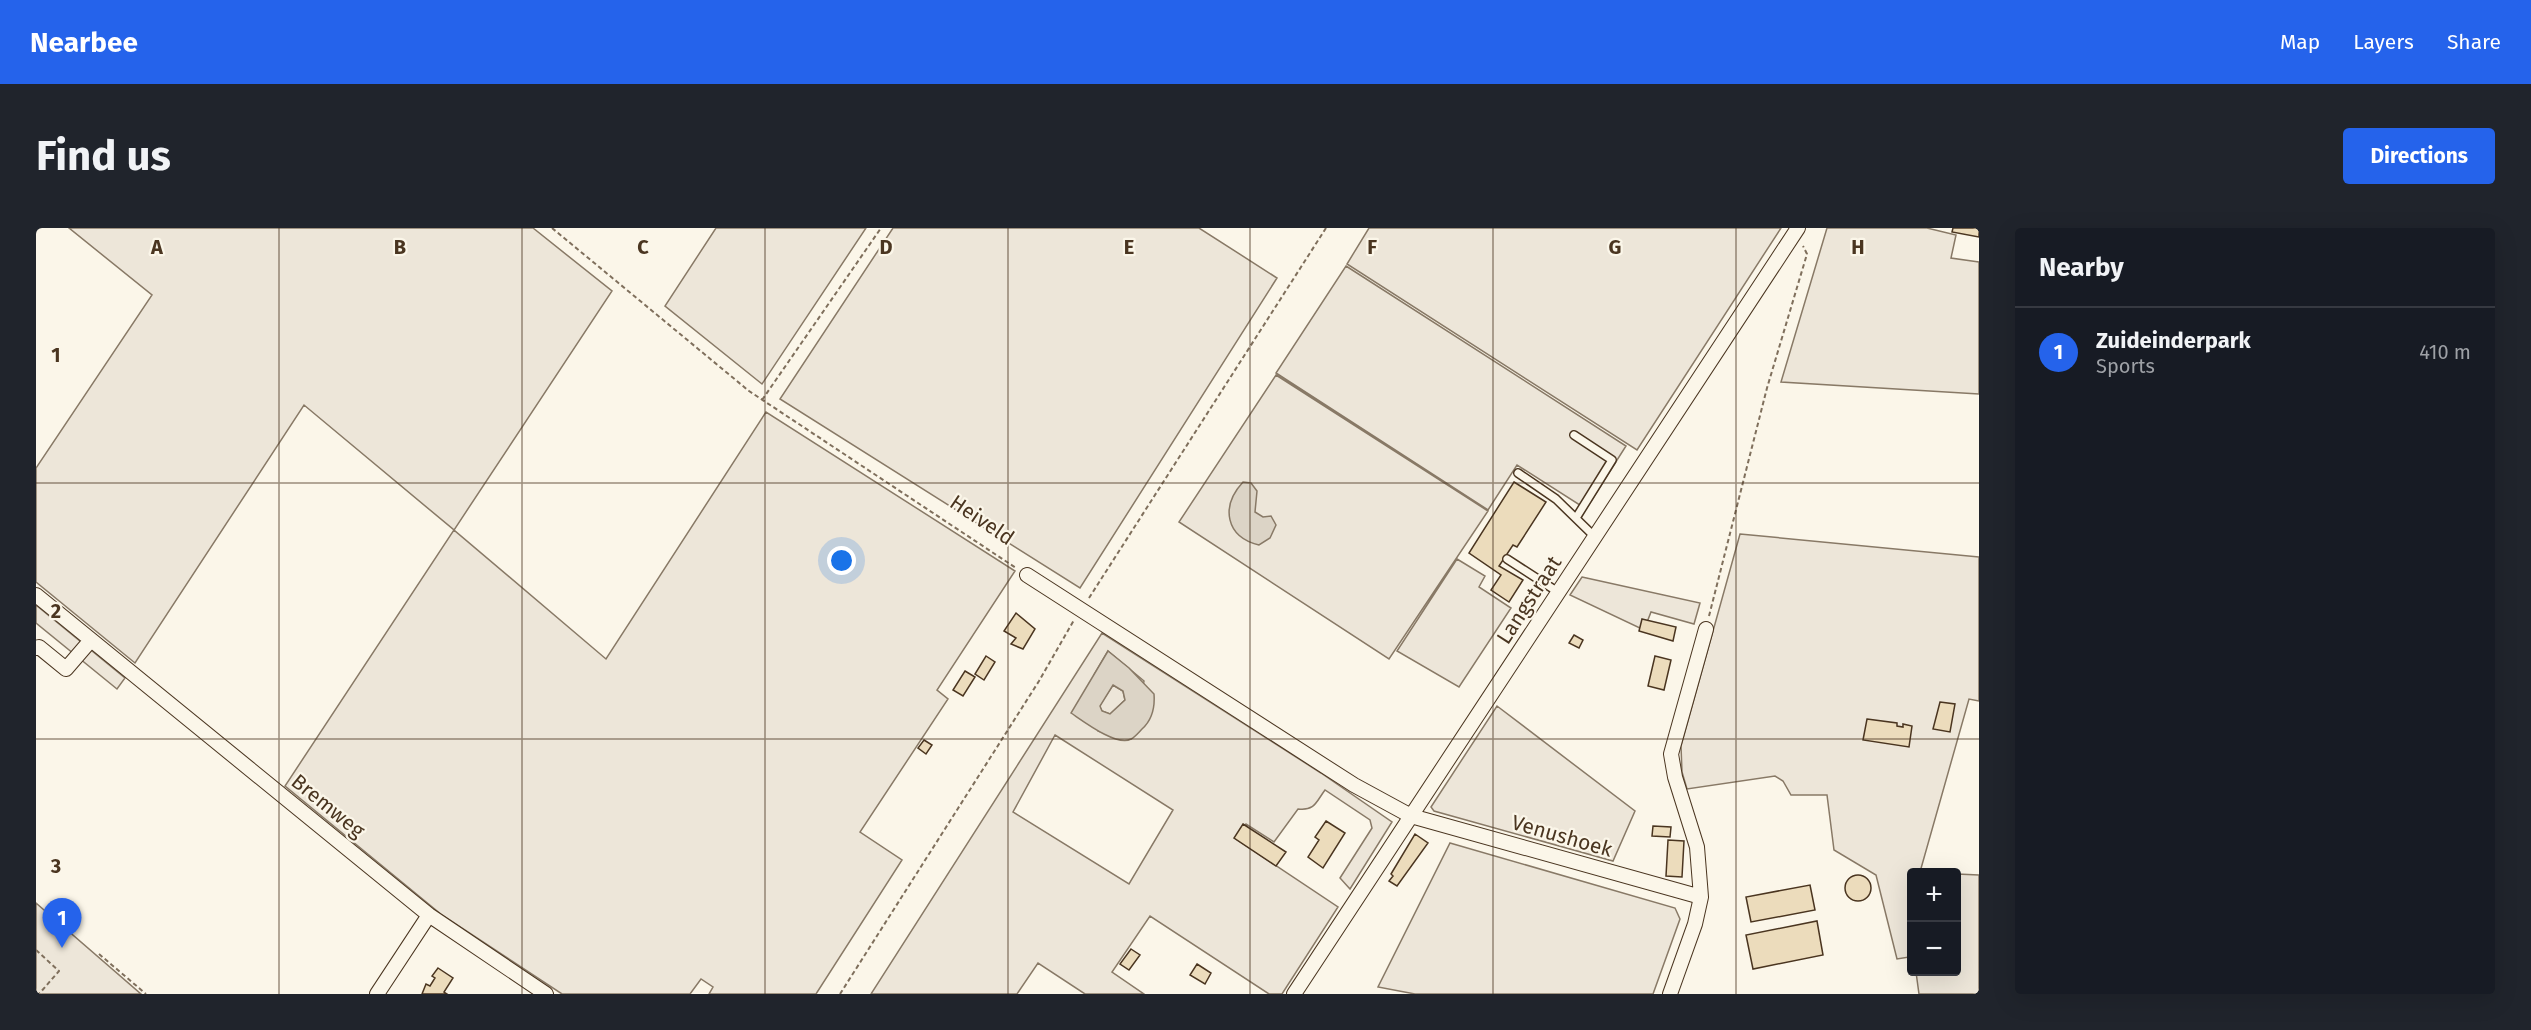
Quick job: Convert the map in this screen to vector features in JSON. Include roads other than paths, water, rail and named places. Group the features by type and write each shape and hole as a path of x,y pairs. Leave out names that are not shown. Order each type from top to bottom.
{"street":[{"name":"Langstraat","path":"1294,994 1797,230"},
{"path":"1027,576 1354,784 1412,816"},
{"name":"Bremweg","path":"36,596 429,915 546,994"},
{"path":"1670,994 1695,924 1701,897 1697,847 1675,777 1671,754 1706,629"},
{"path":"36,648 39,647 66,669 91,640"},
{"name":"Venushoek","path":"1412,816 1701,897"},
{"path":"377,994 429,915"}],"lane":[{"path":"1574,435 1612,459 1576,518"},
{"path":"1518,473 1556,499 1595,537"},
{"path":"1508,558 1558,592"}],"place":[{"name":"Zuideinderpark","path":"62,948"}]}
